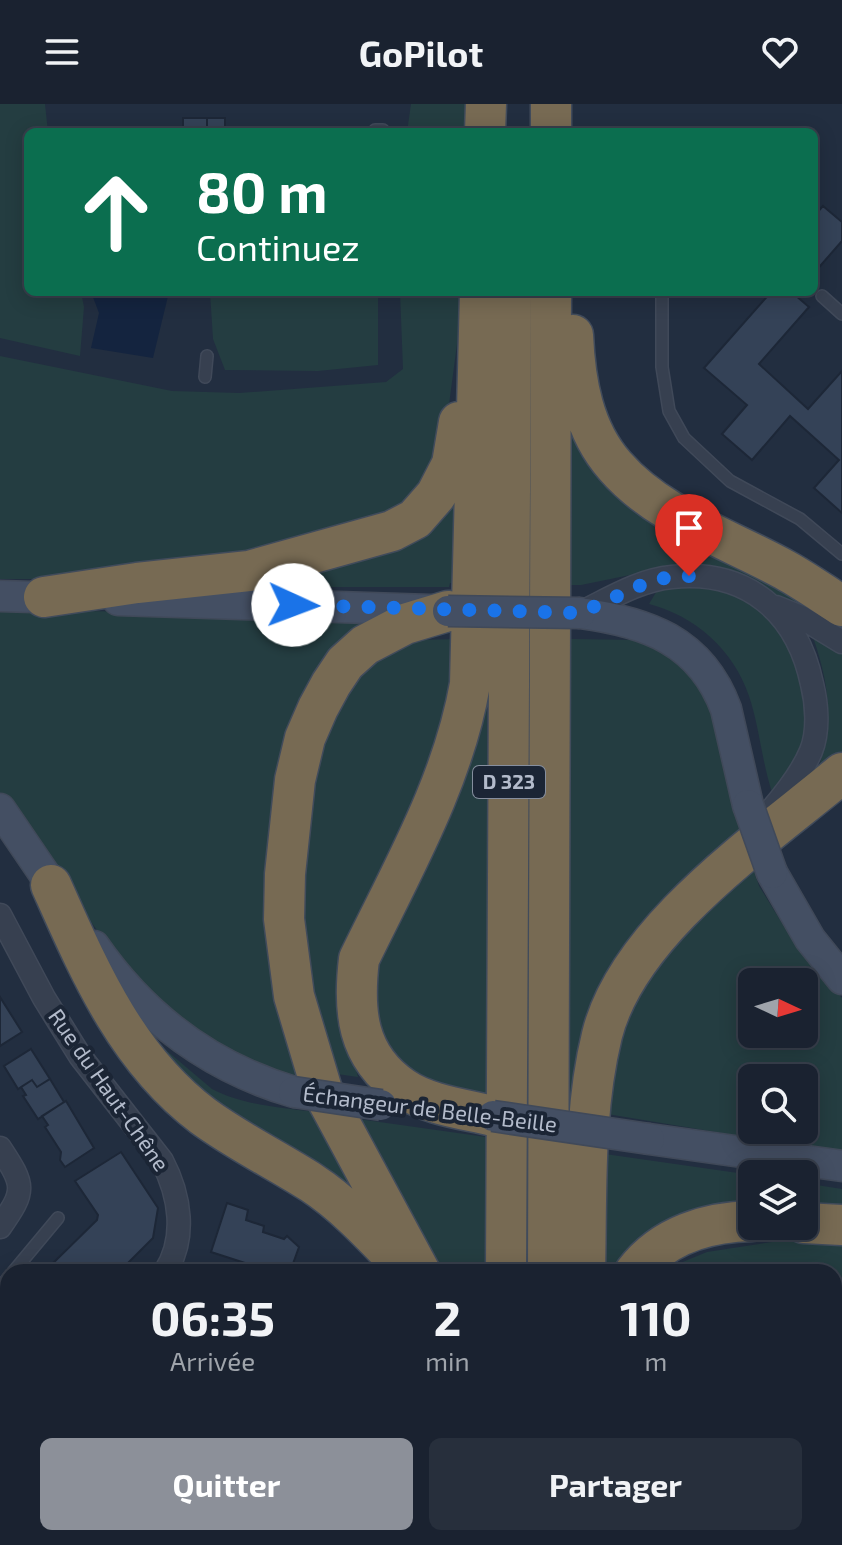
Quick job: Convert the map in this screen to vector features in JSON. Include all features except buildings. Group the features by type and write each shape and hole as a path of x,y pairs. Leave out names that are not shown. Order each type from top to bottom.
{"highway":[{"path":"485,128 486,104"},
{"path":"511,104 511,128"},
{"path":"551,104 551,128"},
{"path":"44,597 249,571 392,531 415,519 436,495 452,464 479,296"},
{"path":"480,296 470,684 445,780 359,959 355,991 357,1023 385,1073 404,1089 449,1111 493,1116"},
{"name":"D 323","path":"506,1264 511,296"},
{"name":"D 323","path":"548,1264 551,296"},
{"path":"568,296 575,380 593,434 614,466 643,492 674,512 788,571 842,606"},
{"path":"416,1264 322,1090 294,996 284,919 285,874 295,780 305,738 331,684 345,663 365,645 405,624 448,611"},
{"path":"585,1264 590,1096 603,1032 620,990 645,952 687,903 842,773"},
{"path":"51,885 92,979 153,1070 202,1115 314,1184 361,1222 400,1264"},
{"path":"643,1264 679,1236 702,1227 738,1222"},
{"path":"818,1224 842,1225"}],"street":[{"path":"580,613 646,583 679,577 714,579 741,587 842,642"},
{"path":"0,596 580,613 624,621 656,632 688,651 701,663 720,694 748,805 772,873 810,939 842,979"},
{"path":"687,903 775,807 812,749 817,705 808,662 794,632 773,605"},
{"name":"Échangeur de Belle-Beille","path":"0,809 113,974 179,1038 216,1061 294,1092 449,1111"},
{"name":"Rue du Haut-Chêne","path":"0,915 44,998 80,1056 162,1161 171,1177 179,1212 179,1230 168,1264"},
{"name":"Échangeur de Belle-Beille","path":"493,1116 842,1166"},
{"path":"0,1148 17,1173 20,1188 18,1202 0,1227"}],"lane":[{"path":"662,296 662,367 669,411 684,438 730,481 800,519 842,554"},
{"path":"822,296 842,314"},
{"path":"205,377 207,356"},
{"path":"20,1264 58,1218"}],"green space":[{"path":"0,104 45,104 48,128 24,128 24,296 82,296 84,307 80,356 0,338"},
{"path":"411,104 476,104 475,128 408,128"},
{"path":"210,296 378,296 378,365 318,371 225,370 213,339"},
{"path":"400,296 463,296 440,472 419,502 232,562 33,579 0,579 0,356 172,391 239,393 386,382 403,369"},
{"path":"570,434 581,435 842,615 842,637 761,586 640,577 635,574 570,585"},
{"path":"458,490 461,583 450,583 449,587 256,587"},
{"path":"680,585 711,587 751,602 775,621 792,647 810,713 804,748 774,798 749,696 733,663 697,626 666,609 649,604 658,589"},
{"path":"0,609 364,617 356,640 283,783 300,1076 276,1075 240,1062 139,987 0,793"},
{"path":"813,637 842,654 842,764 817,773 826,737 828,705"},
{"path":"463,639 427,798 352,1052 358,1077 330,1073 296,947 298,809 348,676 414,640"},
{"path":"487,639 487,1096 398,1074 362,992"},
{"path":"571,639 635,640 665,650 681,662 711,703 741,832 620,967 566,1264"},
{"path":"752,864 759,886 785,928 818,968 738,968 738,1048 818,1048 818,969 842,998 842,1153 788,1144 818,1144 818,1064 738,1064 738,1136 595,1112 645,965"},
{"path":"147,1034 212,1089 249,1102 315,1112 367,1207 218,1115"},
{"path":"344,1117 486,1137 485,1264 430,1264"},
{"path":"598,1153 738,1173 738,1216 639,1264 594,1264"},
{"path":"818,1185 842,1189 842,1213 818,1212"},
{"path":"785,1240 842,1243 842,1264 678,1264 707,1252"}],"water":[{"path":"93,296 168,296 153,358 91,348 99,313"}],"route":[{"path":"293,605 580,613 646,583 689,576"}]}
